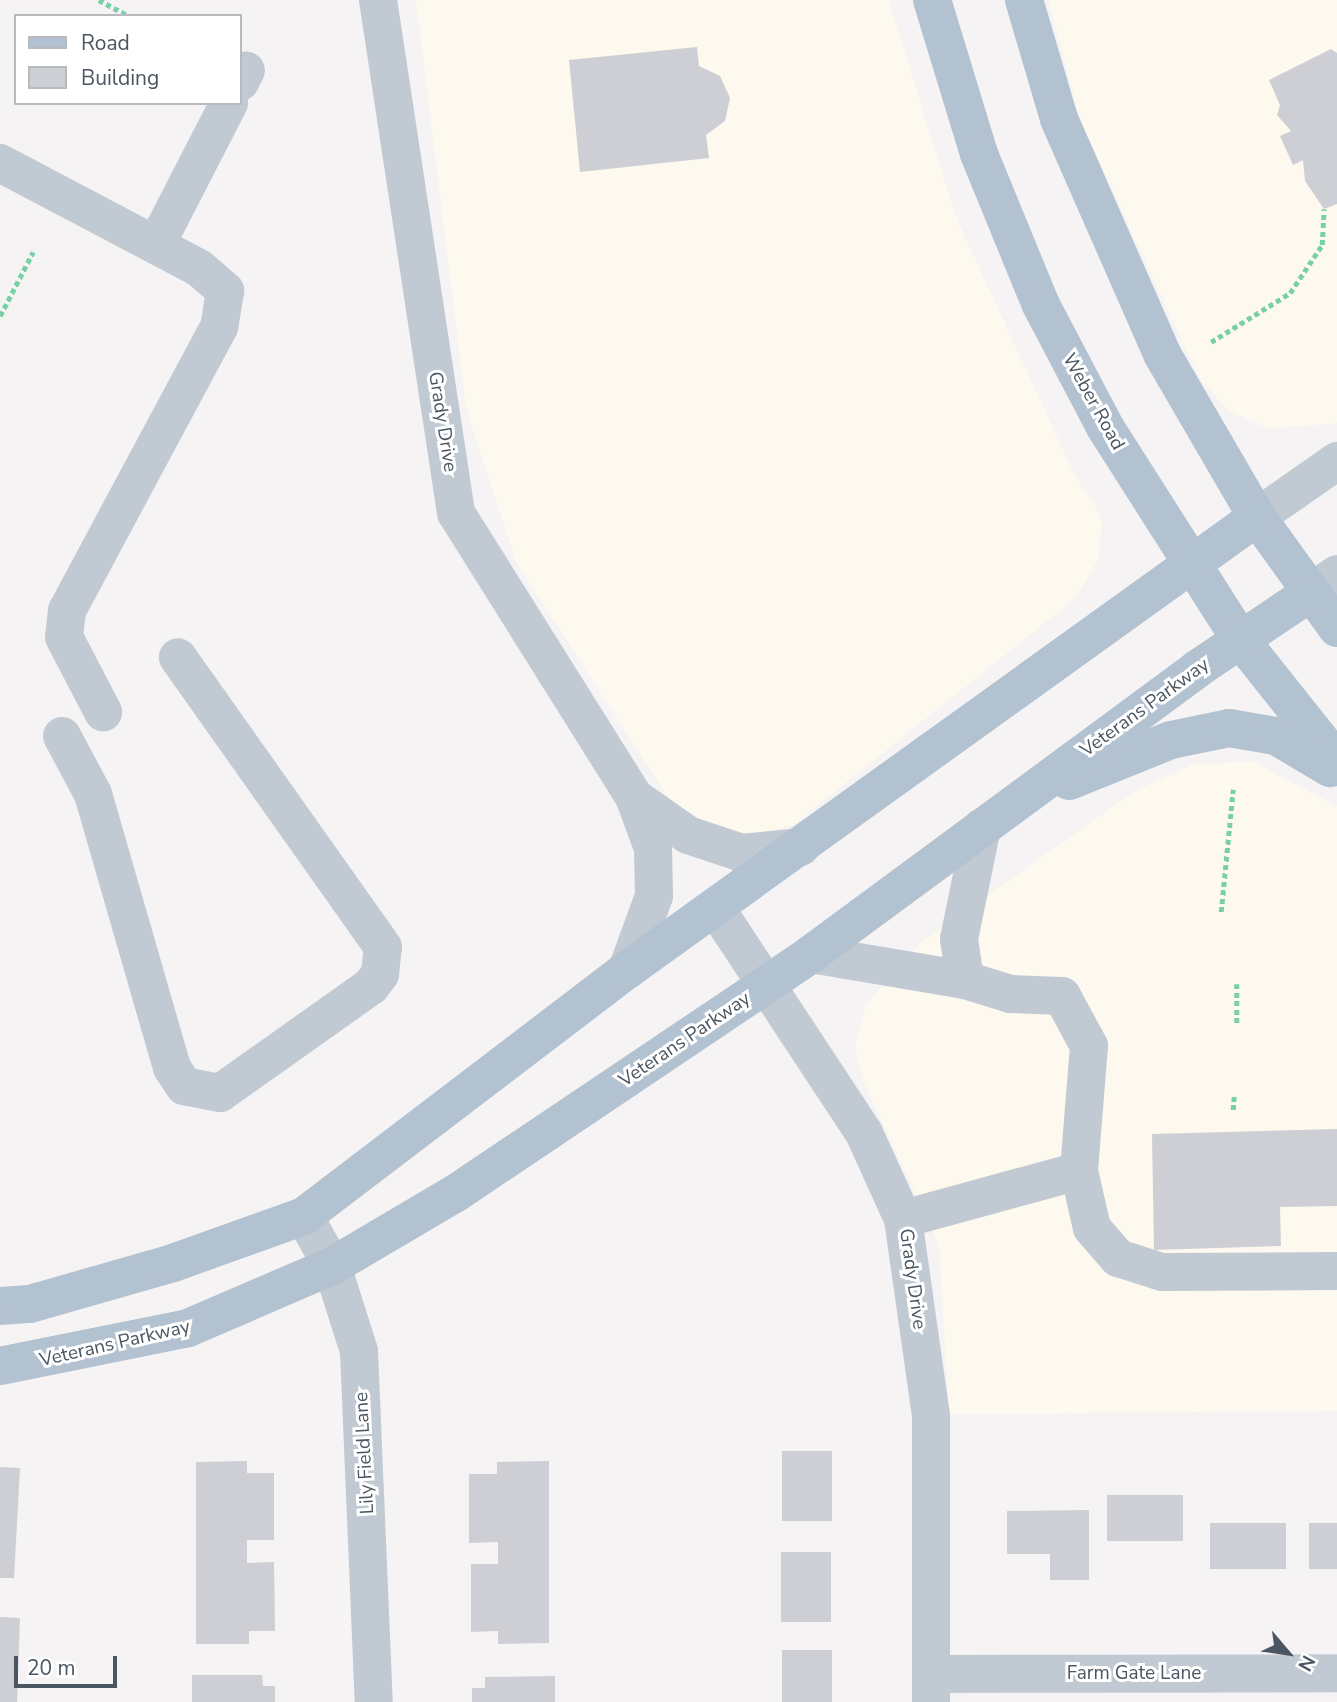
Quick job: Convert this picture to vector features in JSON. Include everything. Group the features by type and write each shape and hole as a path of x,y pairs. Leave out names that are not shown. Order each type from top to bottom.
{"main road":[{"name":"Weber Road","path":"932,0 979,154 1041,305 1105,427 1240,639 1337,761"},
{"path":"1024,0 1059,119 1106,235 1162,354 1257,517 1323,584 1337,628"},
{"path":"0,1306 30,1304 161,1266 304,1216 627,970 802,847 1257,517"},
{"name":"Veterans Parkway","path":"0,1366 188,1328 332,1266 456,1193 769,984 1240,639 1323,584"},
{"path":"1016,803 1171,740 1229,729 1276,736 1337,772"}],"street":[{"name":"Grady Drive","path":"378,0 456,513 634,797 653,848 654,892 627,970"},
{"path":"156,245 228,105"},
{"path":"0,163 156,245 225,291 227,309 67,610 64,637 103,712"},
{"path":"1257,517 1337,461"},
{"path":"62,736 93,794 172,1068 184,1086 220,1093 371,986 380,974 383,947 178,657"},
{"name":"Grady Drive","path":"634,797 688,835 742,853 802,847"},
{"path":"965,980 959,939 982,827"},
{"name":"Grady Drive","path":"715,907 769,984 864,1133 903,1219 930,1402 936,1545 931,1688"},
{"path":"811,954 965,980 1010,994 1062,996 1089,1046 1079,1171 1092,1228 1118,1258 1162,1272 1337,1271"},
{"path":"903,1219 1079,1171"},
{"name":"Lily Field Lane","path":"304,1216 332,1266 359,1351 374,1702"},
{"name":"Farm Gate Lane","path":"931,1688 1337,1673"}],"path":[{"path":"99,0 125,14"},
{"path":"1211,342 1290,293 1322,245 1324,209"},
{"path":"0,316 33,252"},
{"path":"1222,912 1220,877 1233,790"},
{"path":"1237,984 1237,1026"},
{"path":"1233,1110 1234,1095"}],"shaded area":[{"path":"416,0 889,0 955,215 1076,478 1102,517 1099,558 1075,599 793,825 753,836 709,827 670,800 516,562 466,408"},
{"path":"1048,0 1337,0 1337,423 1269,429 1229,411 1199,378 1080,119"},
{"path":"1253,762 1337,806 1337,1411 949,1414 939,1245 864,1083 855,1046 866,1004 919,944 1135,791 1194,764"}],"building":[{"path":"697,47 699,66 720,76 730,98 725,121 706,135 709,158 580,172 569,60"},
{"path":"1331,49 1337,53 1337,204 1324,209 1305,181 1303,160 1293,165 1280,136 1291,131 1277,115 1280,105 1269,80"},
{"path":"1337,1129 1337,1206 1280,1207 1281,1246 1154,1250 1152,1134"},
{"path":"782,1451 832,1451 832,1521 782,1521"},
{"path":"247,1461 247,1473 274,1473 274,1540 247,1540 247,1563 274,1562 275,1631 249,1631 249,1644 196,1644 196,1462"},
{"path":"549,1461 549,1643 498,1644 498,1631 471,1632 471,1564 498,1564 498,1542 469,1543 469,1474 497,1474 497,1462"},
{"path":"0,1467 20,1468 14,1578 0,1578"},
{"path":"1107,1495 1183,1495 1183,1541 1107,1541"},
{"path":"1089,1510 1089,1580 1050,1580 1050,1554 1007,1554 1007,1511"},
{"path":"1210,1523 1286,1523 1286,1569 1210,1569"},
{"path":"1309,1523 1337,1523 1337,1569 1309,1569"},
{"path":"781,1552 831,1552 831,1622 781,1622"},
{"path":"0,1617 20,1618 17,1702 0,1702"},
{"path":"782,1650 832,1650 832,1702 782,1702"},
{"path":"192,1675 262,1675 263,1686 275,1686 275,1702 192,1702"},
{"path":"555,1676 555,1702 472,1702 472,1688 485,1688 485,1677"}]}
